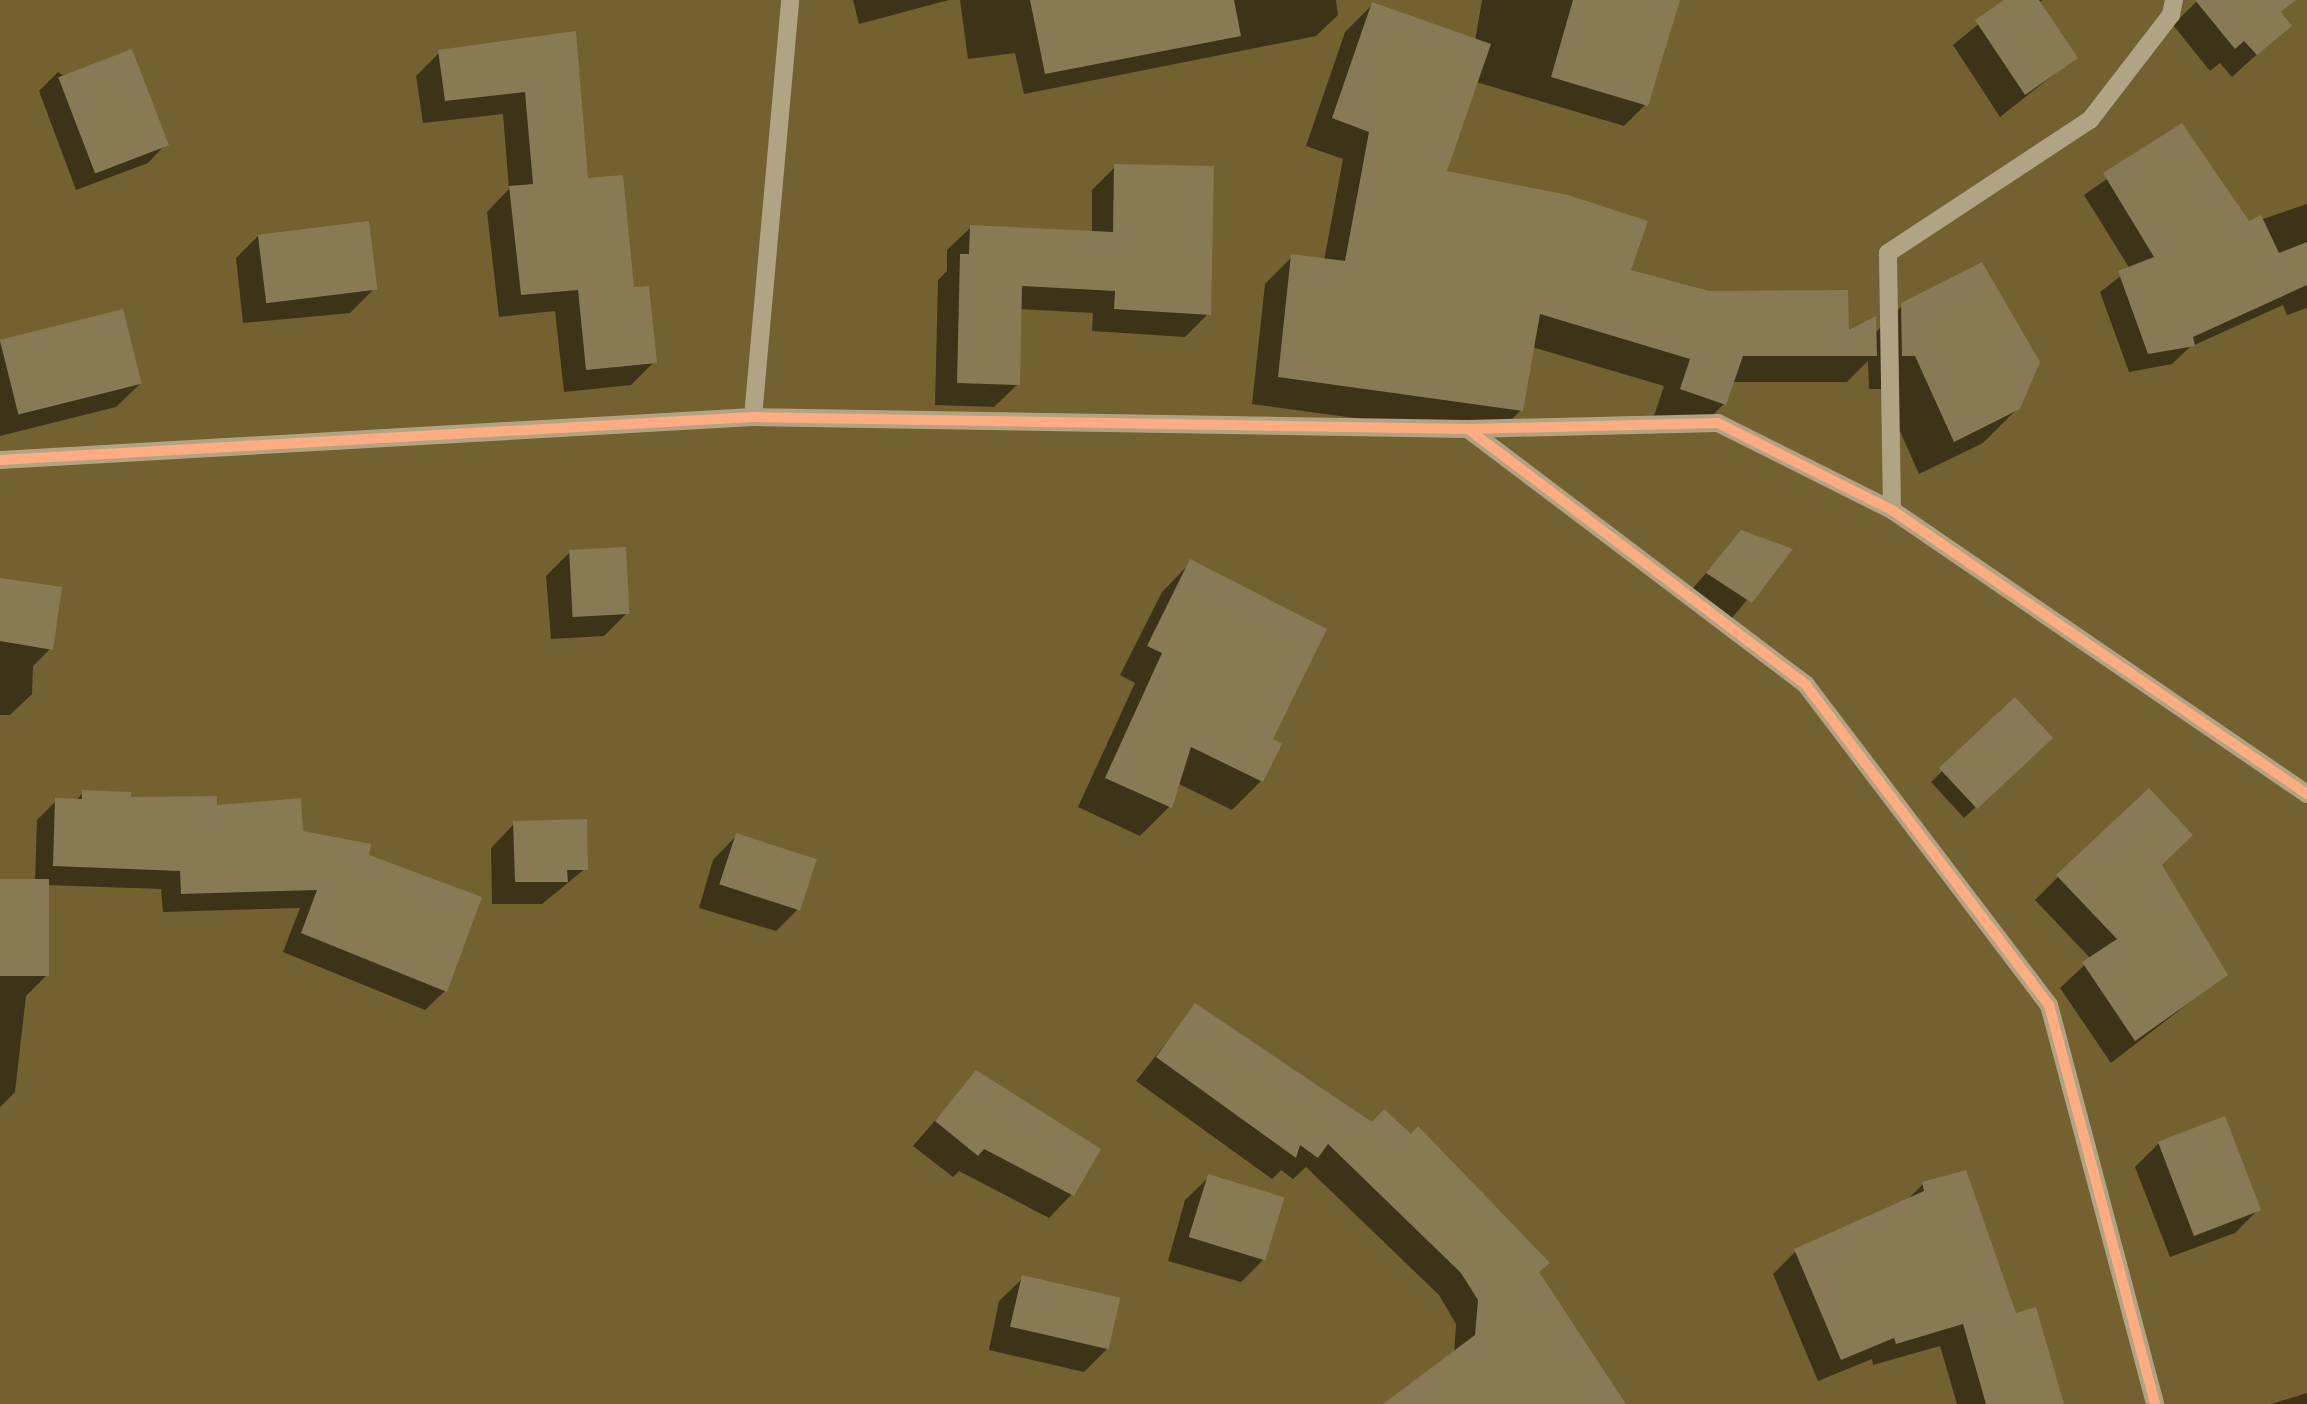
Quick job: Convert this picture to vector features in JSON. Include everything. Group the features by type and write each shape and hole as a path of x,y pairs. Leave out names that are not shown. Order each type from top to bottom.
{"street":[{"path":"753,417 790,0"},
{"path":"1892,510 1888,254 2090,120 2171,15 2174,0"},
{"path":"0,460 753,417 1468,429 1718,423 1892,510 2307,794"},
{"path":"1468,429 1806,686 2049,1004 2155,1404"}],"building":[{"path":"1030,0 1234,0 1241,36 1045,74"},
{"path":"1573,0 1680,0 1648,106 1551,77"},
{"path":"2004,0 2039,0 2078,58 2025,95 1975,20"},
{"path":"2195,0 2296,0 2281,12 2292,26 2257,55 2244,41 2235,49"},
{"path":"1372,2 1491,44 1447,171 1568,195 1648,221 1631,270 1709,291 1848,290 1849,330 1876,316 1877,356 1743,356 1726,405 1680,389 1690,359 1540,314 1523,411 1278,377 1291,254 1345,261 1369,132 1332,118"},
{"path":"576,31 588,178 623,175 634,287 649,286 657,363 586,370 578,290 521,295 509,186 533,184 525,92 445,101 438,50"},
{"path":"132,49 169,145 95,173 58,77"},
{"path":"2182,123 2249,221 2261,215 2279,253 2307,242 2307,285 2193,337 2195,346 2148,354 2118,271 2154,257 2103,173"},
{"path":"1114,164 1214,166 1211,315 1114,309 1115,291 1022,286 1020,385 957,383 960,254 969,254 970,225 1113,232"},
{"path":"369,221 377,289 266,303 258,235"},
{"path":"1982,262 2040,362 2020,409 1954,442 1915,356 1902,356 1901,303"},
{"path":"123,309 142,384 18,414 0,340"},
{"path":"1741,530 1793,549 1752,603 1706,573"},
{"path":"626,547 630,614 573,617 569,550"},
{"path":"1190,559 1327,629 1273,739 1282,744 1263,782 1191,747 1172,808 1105,778 1162,653 1147,646"},
{"path":"0,578 62,587 53,650 0,641"},
{"path":"2015,697 2053,738 1977,809 1939,768"},
{"path":"2149,788 2193,835 2162,865 2228,975 2135,1041 2082,962 2117,939 2056,875"},
{"path":"82,790 131,792 131,797 217,796 217,805 301,798 303,831 371,844 369,855 482,897 447,992 301,933 317,890 181,894 180,871 53,866 55,798 82,799"},
{"path":"587,819 588,870 567,870 568,882 515,882 513,821"},
{"path":"736,833 817,859 800,911 719,884"},
{"path":"0,879 49,879 49,976 0,976"},
{"path":"1195,1003 1372,1122 1384,1109 1411,1134 1418,1126 1550,1263 1539,1272 1626,1404 1383,1404 1475,1335 1478,1300 1461,1273 1328,1144 1318,1158 1300,1145 1296,1158 1156,1057"},
{"path":"976,1070 1101,1149 1074,1196 984,1149 978,1156 935,1121"},
{"path":"2225,1116 2261,1210 2194,1236 2158,1142"},
{"path":"1966,1170 2016,1313 2036,1307 2064,1404 1986,1404 1963,1324 1896,1344 1894,1338 1841,1360 1794,1249 1924,1191 1922,1182"},
{"path":"1208,1174 1285,1197 1265,1261 1189,1237"},
{"path":"1022,1275 1120,1298 1108,1349 1010,1327"}],"cycle path":[{"path":"0,460 753,417 1468,429 1718,423 1892,510 2307,794"},
{"path":"1468,429 1806,685 2049,1005 2155,1404"}]}
